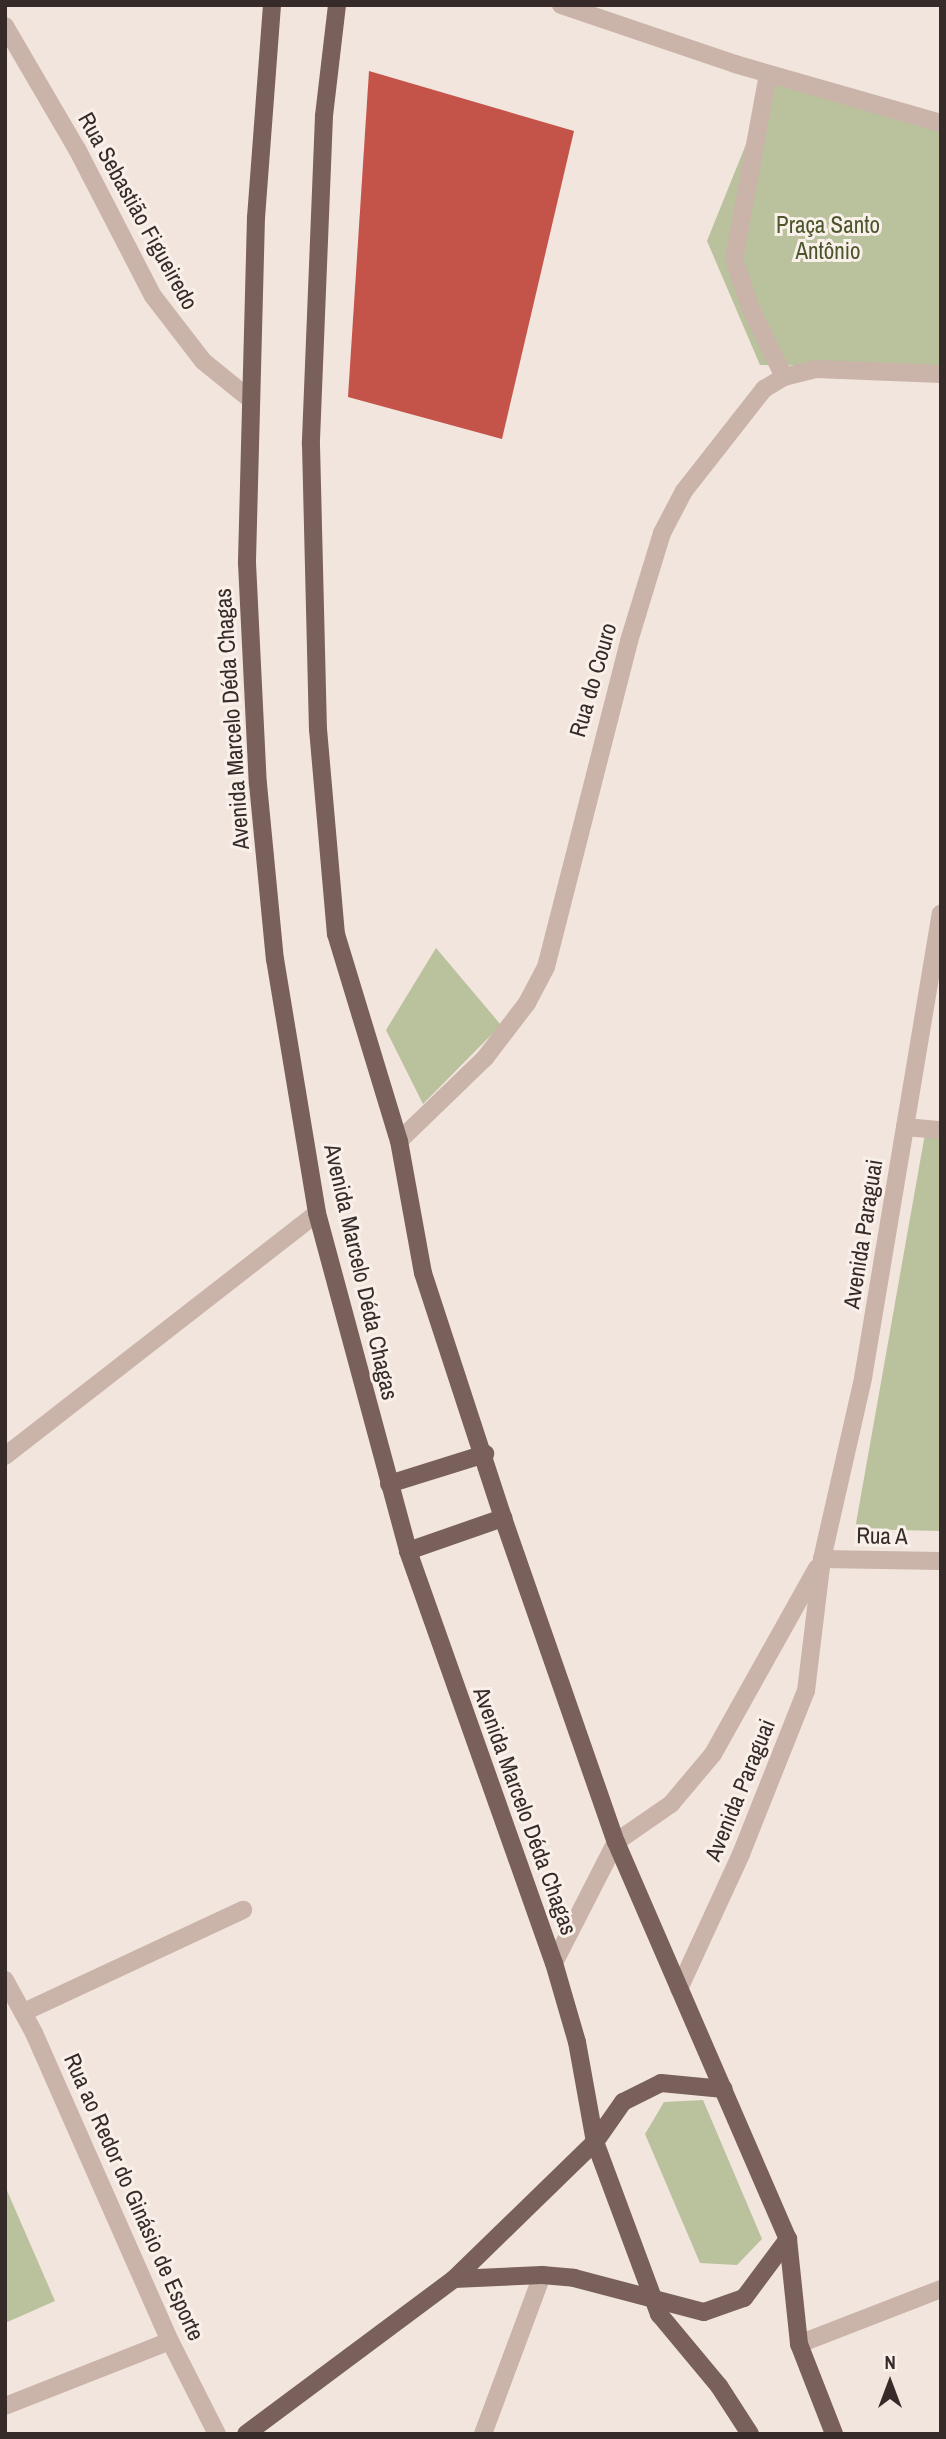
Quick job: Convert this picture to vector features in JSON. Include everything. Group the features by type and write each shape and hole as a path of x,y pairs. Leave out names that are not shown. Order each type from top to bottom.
{"main road":[{"name":"Avenida Marcelo Déda Chagas","path":"272,5 256,217 247,563 258,783 275,960 317,1213 408,1551 554,1963 577,2042 595,2142 653,2301 750,2434"},
{"path":"337,5 324,116 312,342 318,729 336,934 399,1141 423,1273 485,1454 503,1518 616,1842 788,2239 799,2344 834,2434"},
{"path":"389,1484 485,1454"},
{"path":"408,1551 503,1518"},
{"path":"246,2434 454,2279 595,2142 623,2102 661,2083 724,2089"},
{"path":"454,2279 542,2275 574,2278 653,2301 704,2312 724,2308 744,2298 788,2239"}],"street":[{"path":"561,5 768,74 941,123"},
{"name":"Rua Sebastião Figueiredo","path":"5,26 76,149 153,296 204,361 251,400"},
{"path":"768,74 734,258 750,307 784,377"},
{"name":"Rua do Couro","path":"399,1141 468,1078 505,1034 546,967 604,727 662,533 704,465 764,389 784,377 816,369 941,374"},
{"name":"Avenida Paraguai","path":"680,1989 741,1854 806,1690 822,1559 863,1378 941,914"},
{"path":"905,1127 941,1130"},
{"path":"5,1456 317,1213"},
{"name":"Avenida Paraguai","path":"616,1842 671,1804 713,1754 822,1559"},
{"name":"Rua A","path":"822,1559 941,1561"},
{"path":"554,1963 616,1842"},
{"path":"24,2012 243,1910"},
{"name":"Rua ao Redor do Ginásio de Esporte","path":"5,1980 24,2012 170,2341 217,2434"},
{"path":"483,2434 542,2275"},
{"path":"799,2344 941,2289"},
{"path":"5,2406 170,2341"}],"green space":[{"name":"Praça Santo Antônio","path":"771,82 941,131 941,368 760,365 707,241"},
{"path":"436,948 501,1025 423,1104 386,1030"},
{"path":"926,1128 941,1130 941,1531 855,1529"},
{"path":"703,2100 762,2239 737,2265 700,2263 645,2134 664,2102"},
{"path":"5,2186 55,2301 5,2323"}],"building":[{"path":"369,71 574,131 502,439 348,397"}]}
